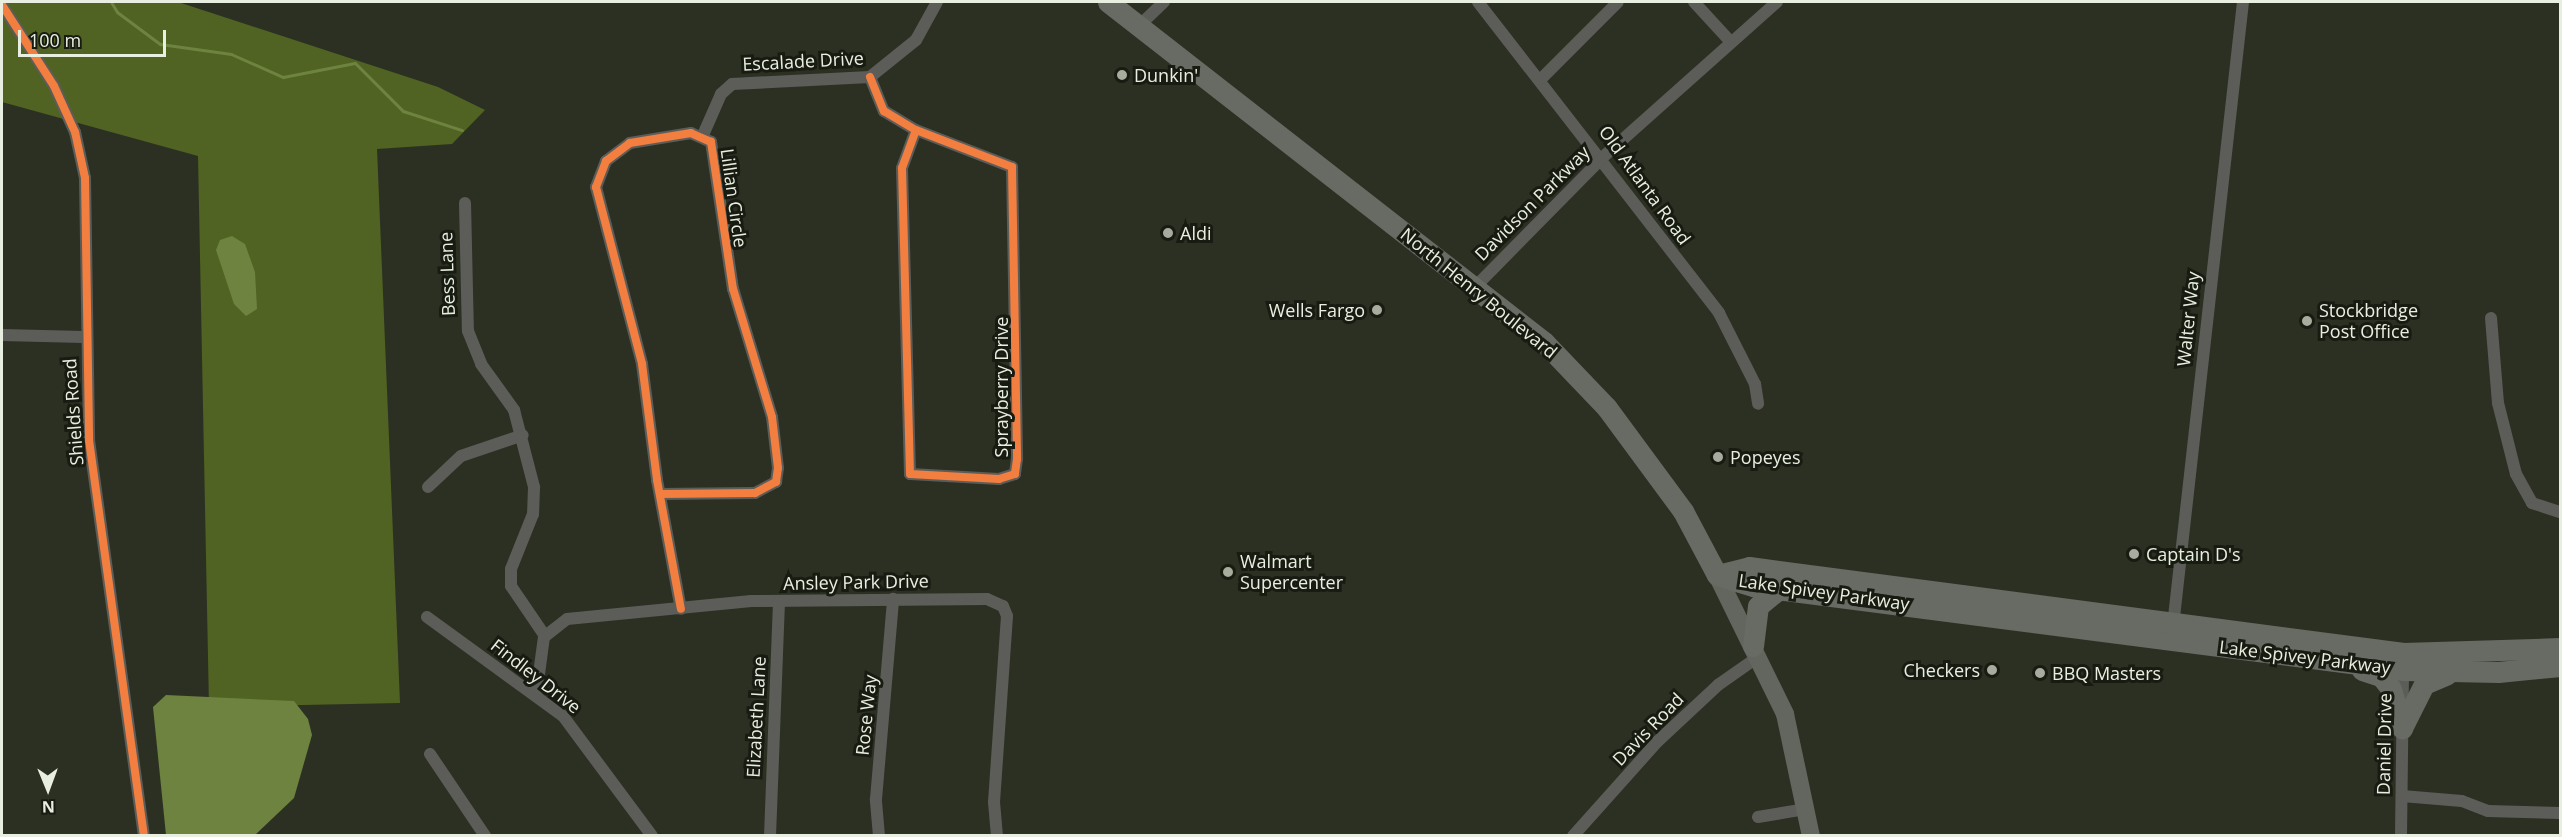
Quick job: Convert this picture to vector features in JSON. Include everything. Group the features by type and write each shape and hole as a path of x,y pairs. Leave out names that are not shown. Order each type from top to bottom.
{"highway":[{"name":"North Henry Boulevard","path":"1108,2 1544,342 1607,408 1683,511 1717,575"},
{"name":"Lake Spivey Parkway","path":"1717,575 1749,567 2172,631 2403,661 2459,671 2560,666"},
{"name":"Lake Spivey Parkway","path":"1717,575 1779,589 2172,631 2318,660 2403,661 2560,648"},
{"path":"1756,651 1758,606 1779,589"},
{"path":"2318,660 2381,676 2391,689 2402,728"},
{"path":"2402,728 2424,684 2459,671"}],"main road":[{"name":"North Henry Boulevard","path":"1717,575 1785,714 1811,836"}],"street":[{"name":"Escalade Drive","path":"703,135 721,94 732,84 870,77 916,40 937,2"},
{"path":"1138,26 1164,2"},
{"name":"Old Atlanta Road","path":"1478,2 1542,78 1719,313 1755,384 1758,404"},
{"path":"1694,2 1730,40"},
{"name":"Davidson Parkway","path":"1475,287 1603,157 1730,40 1777,2"},
{"name":"Walter Way","path":"2172,631 2243,2"},
{"path":"1542,78 1612,3"},
{"name":"Shields Road","path":"2,5 54,86 75,132 85,178 84,337 93,489 144,836"},
{"name":"Sprayberry Drive","path":"870,77 884,111 916,130 1012,167 1017,459 1015,474 999,479 909,474 902,168 916,130"},
{"name":"Lillian Circle","path":"660,494 755,493 776,482 778,468 772,417 733,289 711,142 703,135 680,132 630,143 606,161 596,187 642,364 660,494 681,609"},
{"name":"Bess Lane","path":"465,203 468,331 523,435 534,504 511,569 511,586 545,636"},
{"path":"2491,318 2498,403 2516,474 2532,503 2560,512"},
{"path":"2,335 84,337"},
{"path":"428,487 462,456 523,435"},
{"name":"Rose Way","path":"879,836 876,799 893,599"},
{"name":"Ansley Park Drive","path":"545,636 567,619 779,600 987,599 1002,606 1007,616 994,802 997,836"},
{"name":"Elizabeth Lane","path":"770,836 779,600"},
{"name":"Findley Drive","path":"427,617 563,716 651,836"},
{"path":"536,696 545,636"},
{"name":"Davis Road","path":"1573,836 1667,733 1756,651"},
{"name":"Daniel Drive","path":"2401,836 2403,661"},
{"path":"430,754 485,836"},
{"path":"2402,796 2462,801 2488,811 2560,813"},
{"path":"1758,816 1806,809"}],"shaded area":[{"path":"2,2 178,2 438,87 485,110 452,144 377,149 400,703 209,707 198,156 2,102"},
{"path":"232,236 245,244 255,272 257,309 246,316 234,304 216,250 220,240"},
{"path":"166,695 294,701 308,719 312,735 294,798 255,835 166,835 153,707"}],"waterway":[{"path":"111,2 117,12 160,44 231,54 283,77 355,63 403,111 462,130"}],"cycle path":[{"path":"2,5 54,86 75,132 85,178 89,440 144,836"},
{"path":"870,77 884,111 916,130 1012,167 1017,459 1015,474 999,479 910,474 902,168 916,130"},
{"path":"660,494 755,493 776,482 778,468 772,417 733,289 711,142 691,133 630,143 606,161 596,187 642,364 657,480 681,609"}],"place":[{"name":"Dunkin'","path":"1122,75"},
{"name":"Aldi","path":"1168,233"},
{"name":"Wells Fargo","path":"1377,310"},
{"name":"Stockbridge Post Office","path":"2307,321"},
{"name":"Popeyes","path":"1718,457"},
{"name":"Captain D's","path":"2134,554"},
{"name":"Walmart Supercenter","path":"1228,572"},
{"name":"Checkers","path":"1992,670"},
{"name":"BBQ Masters","path":"2040,673"}]}
